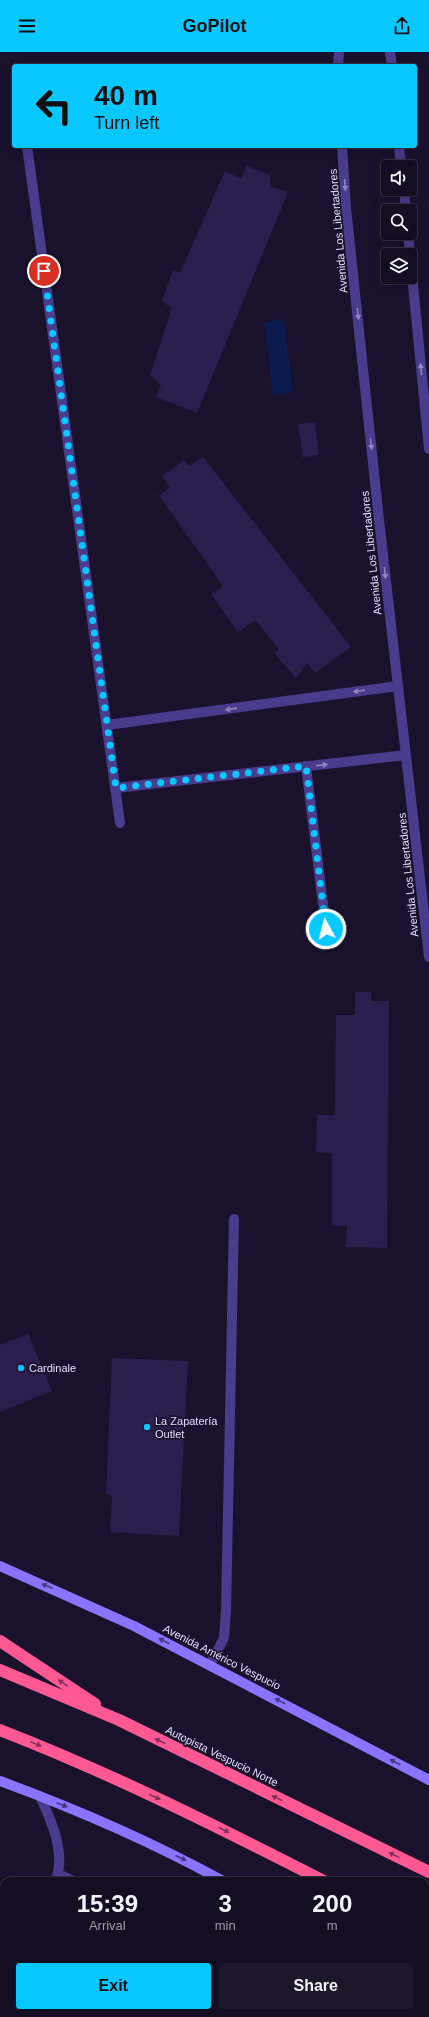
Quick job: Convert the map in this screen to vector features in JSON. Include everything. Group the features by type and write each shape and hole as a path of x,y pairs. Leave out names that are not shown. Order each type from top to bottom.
{"highway":[{"path":"0,1641 119,1720"},
{"name":"Autopista Vespucio Norte","path":"0,1670 119,1720 429,1872"},
{"path":"0,1730 40,1745 189,1812 316,1877"}],"main road":[{"name":"Avenida Américo Vespucio","path":"0,1566 134,1626 210,1664 429,1780"},
{"path":"0,1780 93,1817 189,1862 216,1877"}],"street":[{"path":"338,64 339,52"},
{"path":"390,52 392,64"},
{"path":"27,148 120,823"},
{"name":"Avenida Los Libertadores","path":"342,148 347,216 429,957"},
{"path":"399,148 400,160"},
{"path":"409,240 429,449"},
{"path":"107,725 398,686"},
{"path":"116,788 406,755"},
{"path":"306,766 326,929"},
{"path":"210,1664 224,1638 226,1611 234,1219"},
{"path":"40,1796 51,1819 59,1858 57,1877"}],"water":[{"path":"284,319 293,392 273,395 264,322"}],"building":[{"path":"247,166 270,175 271,187 288,192 197,413 156,397 161,385 150,375 172,308 162,301 173,270 180,273 225,171 241,179"},
{"path":"315,422 319,455 303,457 298,424"},
{"path":"203,457 351,647 315,673 307,663 296,678 274,653 279,650 256,620 238,632 211,594 223,586 159,495 170,488 162,476 184,460 189,466"},
{"path":"355,992 371,992 371,1001 389,1001 387,1248 346,1247 347,1226 332,1226 332,1153 316,1152 317,1115 335,1115 336,1015 355,1015"},
{"name":"Cardinale","path":"28,1334 52,1391 0,1412 0,1345"},
{"name":"La Zapatería Outlet","path":"112,1358 188,1361 179,1536 110,1532 112,1496 106,1493"}],"place":[{"name":"Cardinale","path":"21,1368"},
{"name":"La Zapatería Outlet","path":"147,1427"}],"route":[{"path":"44,271 116,788 306,766 326,929"}]}
